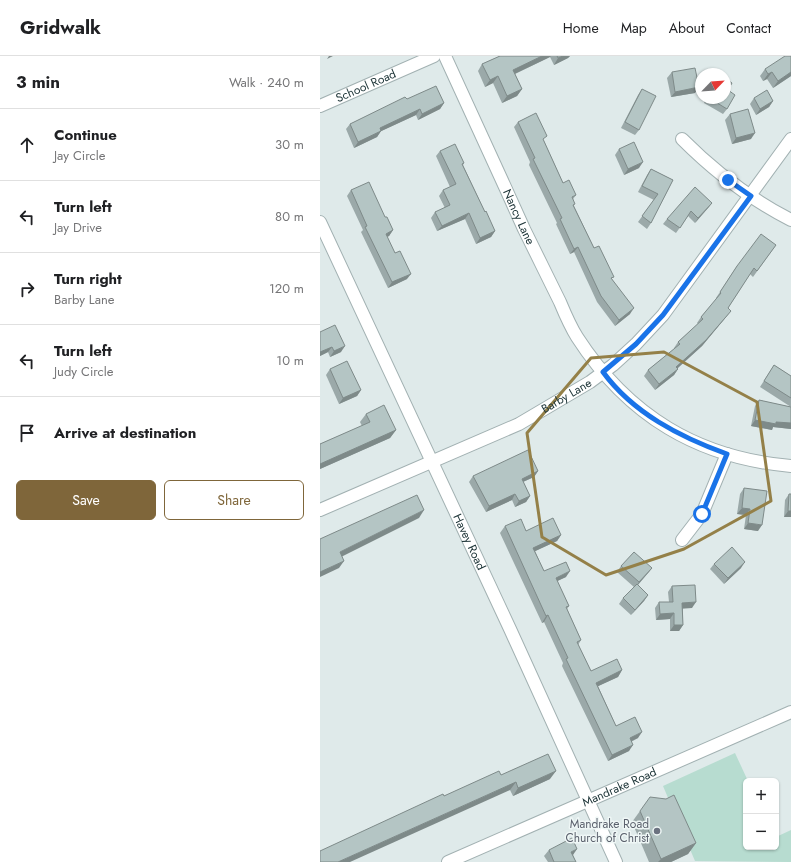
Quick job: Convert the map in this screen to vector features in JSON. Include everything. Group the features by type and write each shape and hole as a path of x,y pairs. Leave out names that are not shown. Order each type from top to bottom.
{"street":[{"name":"School Road","path":"320,106 434,56"},
{"name":"Nancy Lane","path":"445,56 537,257 577,336 609,381 638,408 671,431 698,444 727,454 767,464 791,466"},
{"path":"682,139 715,170 751,196 791,220"},
{"name":"Barby Lane","path":"320,510 519,424 590,382 603,372 636,344 663,315 791,139"},
{"name":"Havey Road","path":"320,222 616,862"},
{"path":"682,540 702,514 727,454"},
{"name":"Mandrake Road","path":"448,862 791,712"}],"highlighted area":[{"path":"664,352 757,402 771,501 684,549 606,575 542,537 527,433 591,358"}],"green space":[{"path":"735,753 747,778 743,778 743,850 779,850 779,836 791,830 791,862 695,861 663,786"}],"building":[{"path":"500,56 542,56 513,70 522,89 507,96 498,76 490,80 482,64"},
{"path":"785,56 791,56 791,72 778,81 772,72 768,74 765,69"},
{"path":"695,68 695,88 675,92 672,72"},
{"path":"436,86 444,103 422,114 420,109 380,128 381,131 358,142 350,124 405,97 407,99"},
{"path":"642,89 656,96 639,130 625,122"},
{"path":"767,90 773,101 760,109 754,98"},
{"path":"731,92 735,95 731,102"},
{"path":"719,104 730,104 727,109"},
{"path":"748,109 755,133 736,138 730,114"},
{"path":"536,113 547,136 543,139 563,183 569,180 576,195 572,197 575,204 573,205 594,248 599,246 614,277 611,278 634,308 619,320 601,296 578,247 574,249 560,219 562,218 533,159 535,158 518,122"},
{"path":"634,142 643,162 628,169 619,149"},
{"path":"455,144 464,163 462,164 495,231 480,238 469,213 442,226 435,212 450,205 443,190 456,184 440,151"},
{"path":"651,169 673,180 651,223 642,216 658,194 642,186"},
{"path":"369,182 385,217 387,217 393,230 386,234 395,253 400,251 411,274 392,282 365,227 367,226 351,190"},
{"path":"695,187 712,203 698,218 691,211 680,228 667,219"},
{"path":"761,234 776,245 757,271 754,268 728,308 731,311 706,340 676,367 678,369 659,384 648,370 680,344 678,342 703,319 701,317 721,293 720,292 737,266"},
{"path":"335,325 345,346 334,351 332,347 320,352 320,332"},
{"path":"347,361 361,390 343,398 330,369"},
{"path":"774,365 791,376 791,398 764,381"},
{"path":"759,400 791,407 791,423 776,422 776,424 755,420"},
{"path":"384,405 396,430 320,464 320,444 370,422 366,414"},
{"path":"528,450 538,471 522,479 530,496 519,501 515,494 489,506 473,476"},
{"path":"744,488 767,491 762,525 748,523 750,509 742,508"},
{"path":"789,494 791,494 791,511 788,511"},
{"path":"417,495 424,510 340,552 344,561 320,572 320,539"},
{"path":"553,518 561,535 533,548 544,571 566,562 570,571 556,578 569,606 566,607 581,640 577,642 591,671 617,659 622,670 596,683 616,726 635,717 642,732 630,738 633,745 612,755 566,659 568,658 548,615 546,616 505,526 521,519 526,531"},
{"path":"732,547 745,562 728,578 714,564"},
{"path":"634,552 652,568 639,582 621,566"},
{"path":"637,584 648,595 635,610 623,598"},
{"path":"695,585 696,602 682,603 683,625 674,625 674,613 660,614 659,602 673,602 672,586"},
{"path":"548,754 556,771 518,788 516,782 338,862 320,862 320,851 443,794 444,796 499,771 501,775"},
{"name":"Mandrake Road Church of Christ","path":"674,795 696,843 661,859 640,811 650,797 666,799"},
{"path":"572,838 577,849 571,852 576,862 554,862 549,850"}],"place":[{"name":"Mandrake Road Church of Christ","path":"657,831"}],"route":[{"path":"702,514 727,454 698,444 671,431 638,408 609,381 603,372 636,344 663,315 751,196 728,180"}]}
